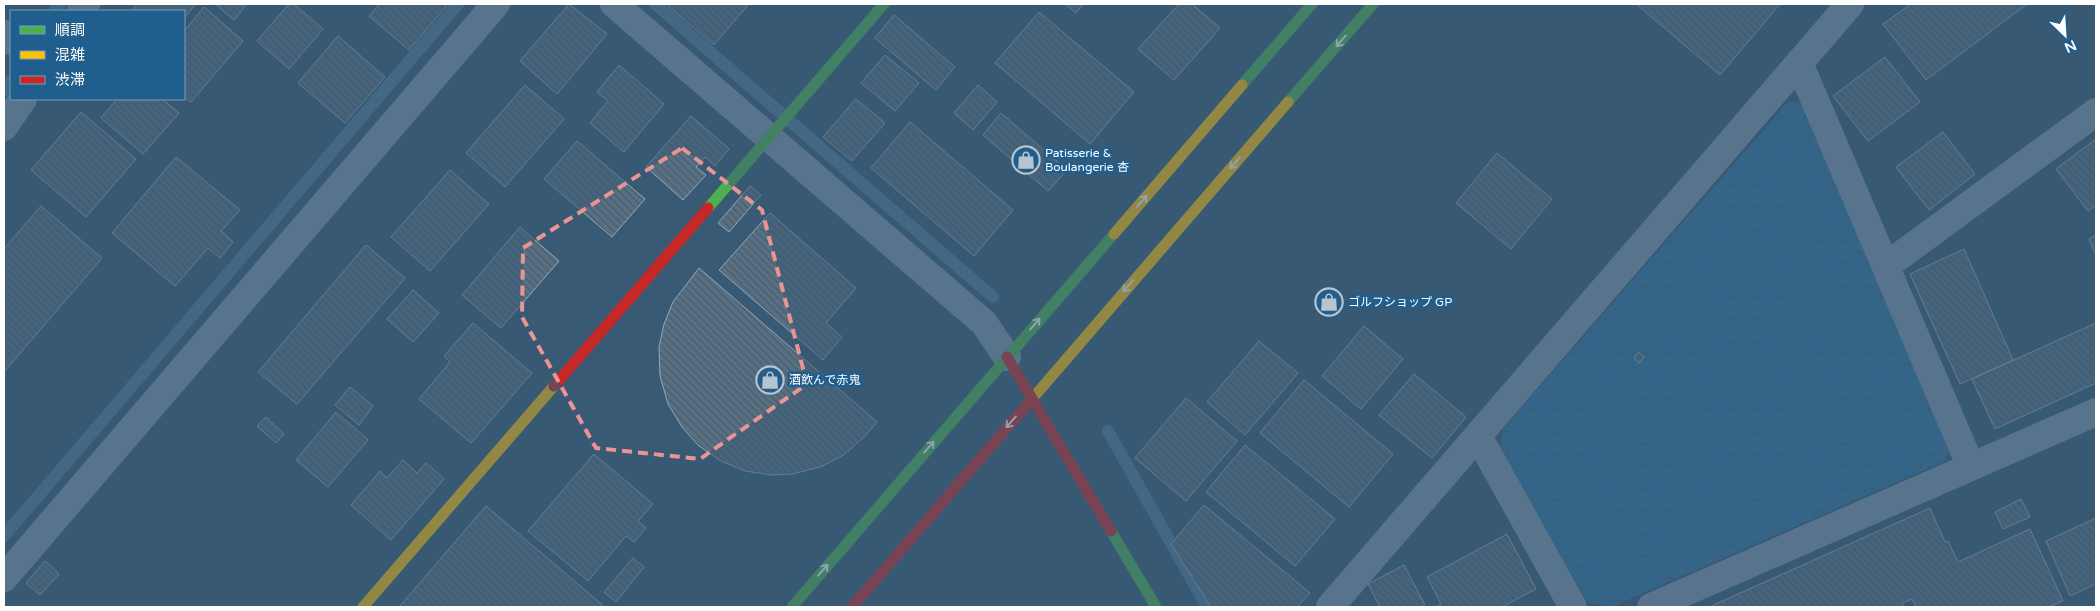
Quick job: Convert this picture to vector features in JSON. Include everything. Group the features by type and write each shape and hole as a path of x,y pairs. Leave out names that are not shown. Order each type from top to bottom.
{"street":[{"path":"4,578 496,4"},
{"path":"614,4 775,131 984,323 1032,398 1156,607"},
{"path":"364,607 884,4"},
{"path":"792,607 1312,4"},
{"path":"852,607 1373,4"},
{"path":"1330,607 1850,4"},
{"path":"1799,63 1971,467"},
{"path":"4,127 22,100"},
{"path":"1886,266 2096,112"},
{"path":"1651,607 2096,412"},
{"path":"1478,436 1573,607"}],"highlighted area":[{"path":"682,148 762,210 807,384 700,459 596,448 522,317 523,248"}],"green space":[{"path":"1789,101 1806,104 1952,441 1945,461 1611,607 1588,603 1500,450 1503,429"}],"building":[{"path":"137,4 196,4 185,17 185,10 132,10"},
{"path":"215,4 247,4 234,20"},
{"path":"289,4 294,4 323,29 289,69 257,41"},
{"path":"380,4 448,4 409,50 369,16"},
{"path":"569,4 607,34 557,94 520,61"},
{"path":"670,4 749,4 714,45 668,6"},
{"path":"1065,4 1083,4 1076,13"},
{"path":"1179,4 1192,4 1220,28 1174,80 1138,49"},
{"path":"1636,4 1780,4 1720,75"},
{"path":"1911,4 2027,4 1926,80 1883,24"},
{"path":"204,7 243,41 191,102 185,97 185,30"},
{"path":"1039,12 1134,92 1090,144 995,63"},
{"path":"894,15 955,67 936,90 875,38"},
{"path":"338,36 385,77 345,123 298,83"},
{"path":"885,55 919,83 895,111 861,83"},
{"path":"1885,57 1920,102 1868,141 1833,96"},
{"path":"619,65 664,104 624,152 590,123 608,101 597,92"},
{"path":"525,85 564,119 505,187 466,153"},
{"path":"978,85 997,102 973,130 954,113"},
{"path":"856,99 885,123 852,161 823,137"},
{"path":"116,100 163,100 179,113 143,154 101,118"},
{"path":"81,112 136,159 86,217 31,170"},
{"path":"1001,113 1067,170 1048,191 983,135"},
{"path":"691,116 729,149 715,166 705,157 696,167 706,175 683,200 646,167"},
{"path":"910,122 1013,210 974,256 871,168"},
{"path":"1943,132 1975,174 1929,210 1896,167"},
{"path":"2096,139 2096,205 2088,211 2056,169"},
{"path":"577,141 645,199 612,237 544,179"},
{"path":"1497,153 1552,199 1511,249 1456,203"},
{"path":"176,157 240,210 221,231 233,242 220,258 208,248 175,286 112,233"},
{"path":"450,170 489,204 430,271 391,237"},
{"path":"750,186 761,195 729,232 718,223"},
{"path":"41,206 102,258 4,372 4,249"},
{"path":"770,213 856,288 826,323 842,337 823,360 719,270"},
{"path":"520,227 559,261 501,328 462,295"},
{"path":"2096,235 2096,256 2089,239"},
{"path":"366,245 405,278 297,404 258,372"},
{"path":"1964,249 2013,360 1960,384 1910,274"},
{"path":"699,268 877,422 845,454 823,466 793,474 772,475 745,471 721,461 699,446 682,427 668,404 660,376 659,347 664,324 673,302"},
{"path":"413,290 439,313 413,342 387,319"},
{"path":"473,323 532,373 471,443 419,399 450,362 444,356"},
{"path":"2096,323 2096,383 1995,429 1972,379"},
{"path":"1364,326 1403,359 1361,409 1322,376"},
{"path":"1259,341 1298,373 1245,435 1207,402"},
{"path":"1639,352 1644,357 1639,363 1634,358"},
{"path":"1414,374 1466,417 1432,458 1379,415"},
{"path":"1304,380 1393,454 1349,507 1260,433"},
{"path":"350,387 373,406 359,425 335,405"},
{"path":"1186,398 1237,441 1186,501 1135,458"},
{"path":"336,412 368,440 328,487 296,460"},
{"path":"266,417 284,434 276,443 257,426"},
{"path":"1245,445 1335,519 1295,566 1206,492"},
{"path":"594,454 653,504 638,521 646,528 634,542 626,536 588,581 528,531"},
{"path":"403,460 417,473 426,463 444,479 391,540 351,505 380,471 387,478"},
{"path":"2021,499 2030,517 2003,529 1995,512"},
{"path":"1204,505 1310,593 1297,607 1211,607 1171,544"},
{"path":"486,506 605,607 399,607"},
{"path":"1930,508 1945,542 1948,541 1958,562 2030,529 2063,601 2048,607 1916,607 1912,599 1902,603 1904,607 1709,607"},
{"path":"2096,518 2096,584 2070,596 2046,541"},
{"path":"1507,534 1536,589 1502,607 1435,607 1441,604 1427,577"},
{"path":"633,558 644,567 616,602 604,592"},
{"path":"45,561 59,574 40,595 26,583"},
{"path":"1404,565 1425,605 1420,607 1380,607 1368,584"}],"waterway":[{"path":"56,10 60,4"},
{"path":"4,536 458,4"},
{"path":"655,4 993,297"},
{"path":"4,91 10,82"},
{"path":"1108,431 1207,607"}],"traffic: fast":[{"path":"708,208 884,4"},
{"path":"1242,85 1312,4"},
{"path":"1288,102 1373,4"},
{"path":"792,607 1114,234"},
{"path":"1111,531 1156,607"}],"traffic: slow":[{"path":"1114,234 1242,85"},
{"path":"1032,399 1288,102"},
{"path":"363,607 554,386"}],"traffic: jam":[{"path":"554,386 708,208"},
{"path":"1007,357 1111,531"},
{"path":"852,607 1032,399"}],"place":[{"name":"Patisserie & Boulangerie 杏","path":"1026,160"},
{"name":"ゴルフショップ GP","path":"1329,302"},
{"name":"酒飲んで赤鬼","path":"770,380"}]}
